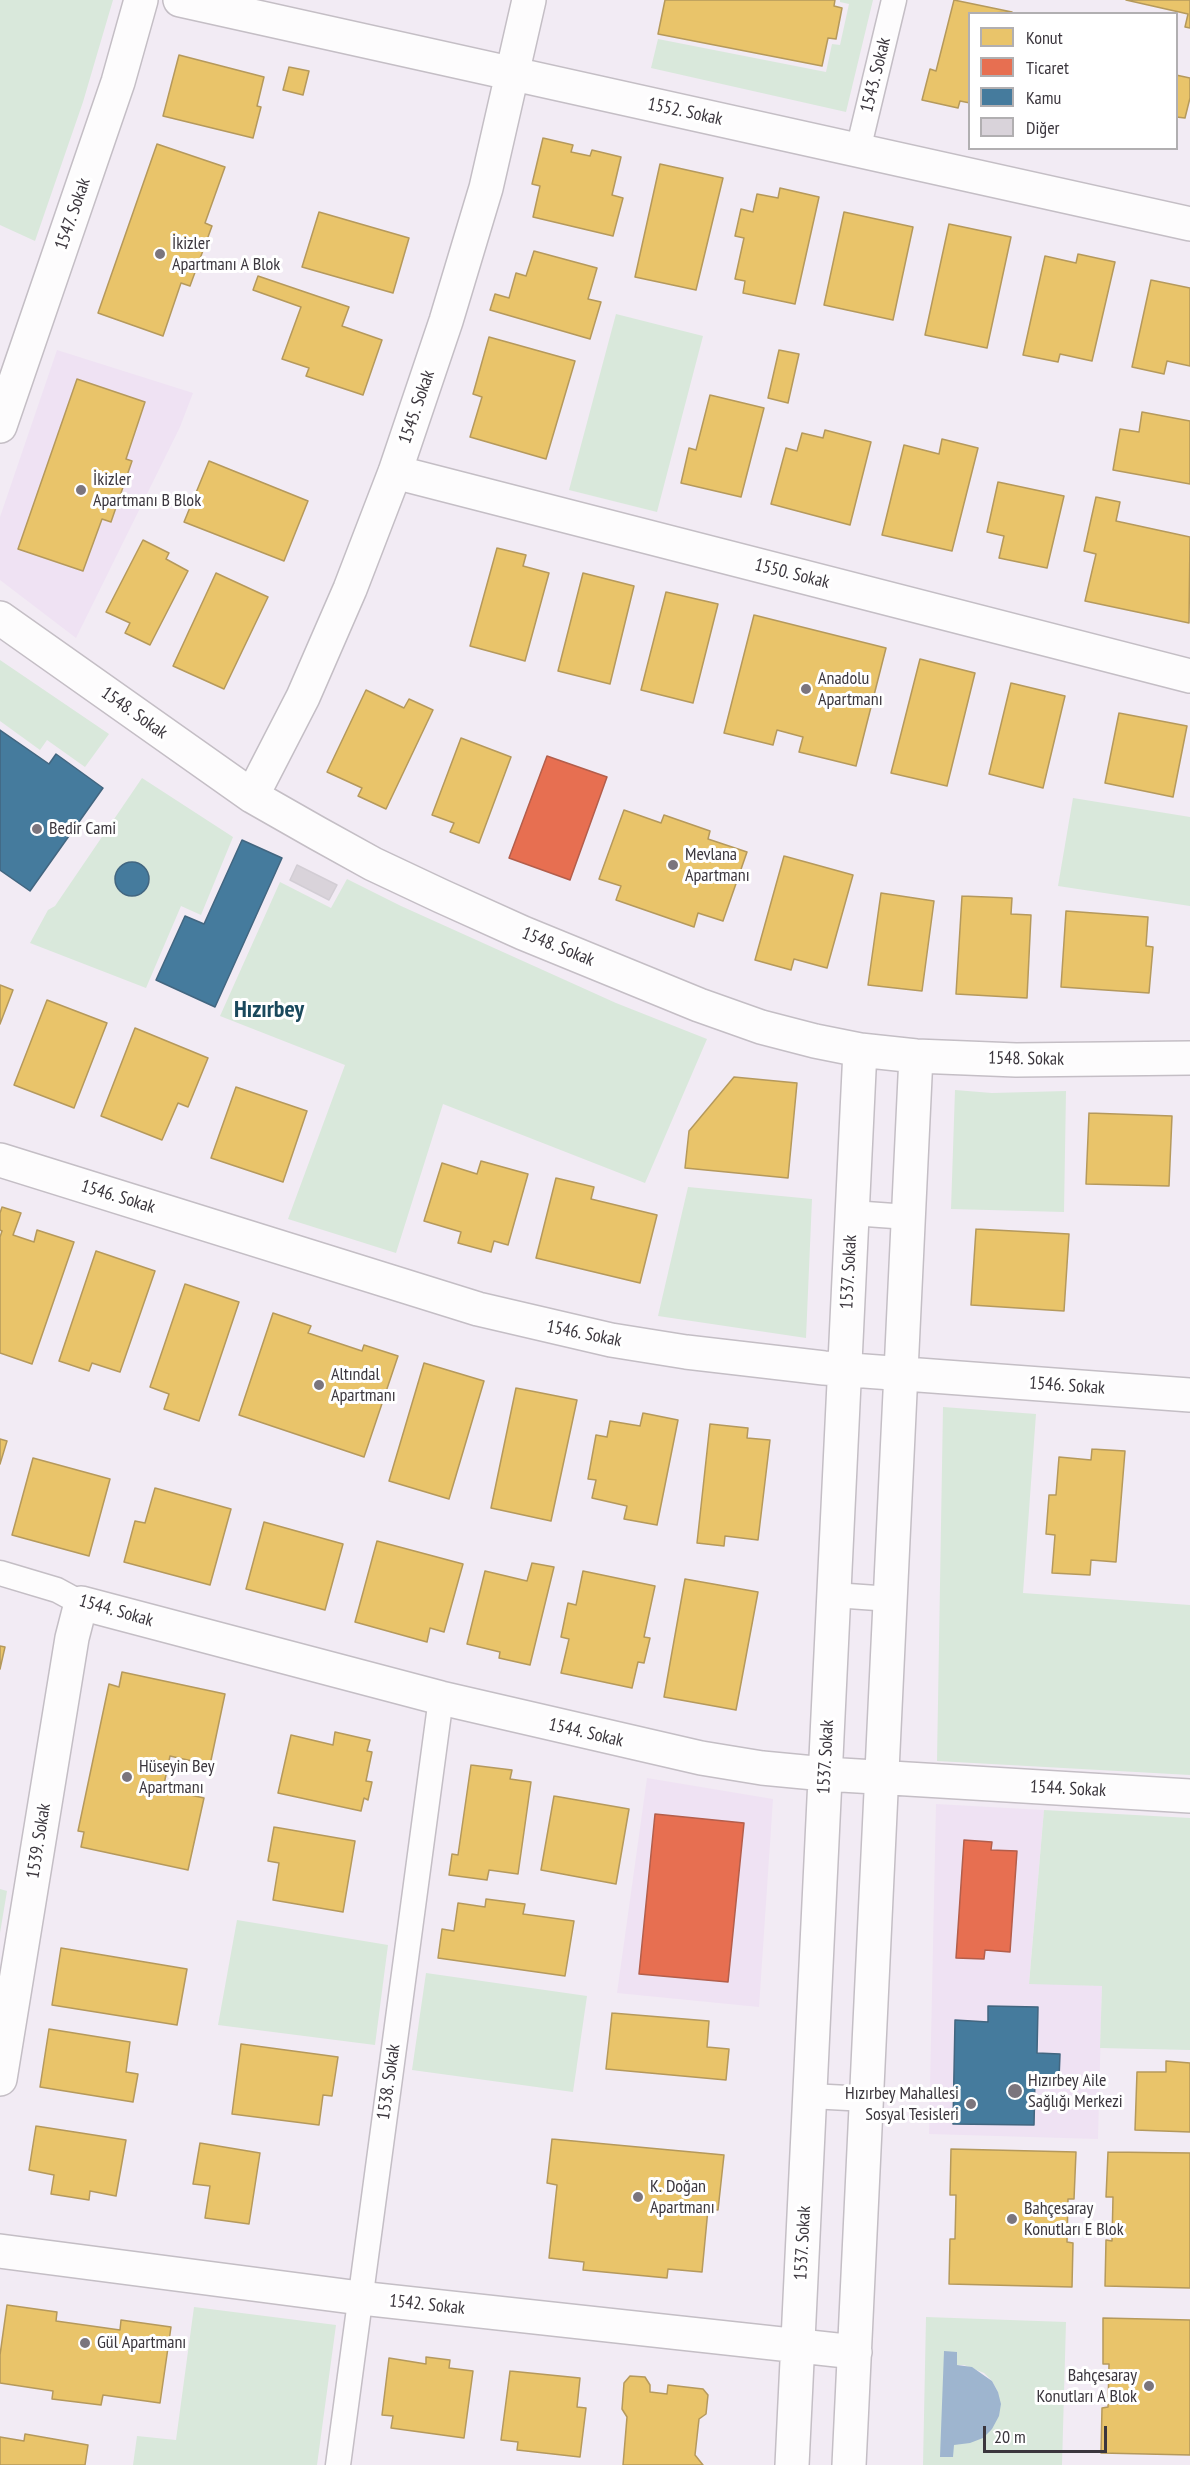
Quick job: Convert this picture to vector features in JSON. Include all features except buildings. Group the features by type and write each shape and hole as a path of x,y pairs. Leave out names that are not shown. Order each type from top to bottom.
{"street":[{"name":"1547. Sokak","path":"0,426 118,82 141,0"},
{"name":"1552. Sokak","path":"180,0 1190,224"},
{"name":"1545. Sokak","path":"252,796 308,686 350,589 395,472 446,321 486,188 514,74 529,0"},
{"name":"1550. Sokak","path":"395,472 1190,676"},
{"name":"1548. Sokak","path":"0,618 252,796 373,864 523,933 699,1005 761,1027 816,1041 860,1050 916,1056 1016,1060 1190,1056"},
{"name":"1537. Sokak","path":"792,2465 860,1050"},
{"path":"849,2465 916,1056"},
{"name":"1546. Sokak","path":"0,1160 478,1309 541,1326 686,1352 844,1370 1190,1395"},
{"name":"1544. Sokak","path":"81,1603 441,1698 701,1758 762,1768 825,1774 1190,1796"},
{"name":"1539. Sokak","path":"0,2079 72,1638 81,1603"},
{"name":"1542. Sokak","path":"0,2250 360,2298 855,2352"}],"lane":[{"name":"1543. Sokak","path":"858,150 894,0"},
{"path":"852,1213 908,1217"},
{"name":"1544. Sokak","path":"0,1573 57,1590 81,1603"},
{"path":"834,1594 891,1599"},
{"name":"1538. Sokak","path":"338,2465 441,1698"},
{"path":"810,2096 867,2099"}],"shaded area":[{"path":"57,350 193,393 180,427 76,638 0,580 0,517"},
{"path":"647,1778 773,1799 759,2007 617,1993"},
{"path":"936,1804 1044,1810 1029,1983 1102,1986 1098,2139 929,2134"}],"green space":[{"path":"0,0 113,0 83,102 35,241 0,225"},
{"path":"840,0 873,0 846,112 651,68 658,39 826,72 832,44 840,45 849,4 840,2"},
{"path":"616,314 703,336 657,512 569,490"},
{"path":"0,660 109,734 85,767 47,740 40,750 0,721"},
{"path":"142,778 233,837 201,915 181,906 146,988 30,943 48,910 55,906"},
{"path":"1073,798 1190,817 1190,906 1058,886"},
{"path":"347,879 401,906 616,1003 707,1039 645,1183 443,1104 396,1253 288,1219 345,1065 220,1016 280,882 331,908"},
{"path":"955,1090 992,1093 1066,1091 1064,1212 951,1209"},
{"path":"688,1187 812,1199 806,1338 658,1316"},
{"path":"943,1407 1036,1414 1023,1593 1190,1605 1190,1775 937,1761"},
{"path":"1044,1810 1190,1818 1190,2050 1100,2048 1102,1986 1029,1984"},
{"path":"0,1889 7,1891 0,1933"},
{"path":"237,1920 388,1945 375,2045 218,2025"},
{"path":"426,1973 587,1996 573,2092 412,2070"},
{"path":"194,2307 336,2325 317,2465 133,2465 137,2436 176,2440"},
{"path":"926,2317 1066,2322 1062,2465 923,2465","holes":["957,2365 964,2365 984,2373 998,2392 953,2445"]}],"water":[{"path":"944,2351 957,2352 957,2365 972,2367 992,2381 1001,2404 999,2416 992,2429 983,2438 970,2443 954,2445 953,2457 940,2457"}],"place":[{"name":"İkizler Apartmanı A Blok","path":"160,254"},
{"name":"İkizler Apartmanı B Blok","path":"81,490"},
{"name":"Anadolu Apartmanı","path":"806,689"},
{"name":"Bedir Cami","path":"37,829"},
{"name":"Mevlana Apartmanı","path":"673,865"},
{"name":"Altındal Apartmanı","path":"319,1385"},
{"name":"Hüseyin Bey Apartmanı","path":"127,1777"},
{"name":"Hızırbey Aile Sağlığı Merkezi","path":"1015,2091"},
{"name":"Hızırbey Mahallesi Sosyal Tesisleri","path":"971,2104"},
{"name":"K. Doğan Apartmanı","path":"638,2197"},
{"name":"Bahçesaray Konutları E Blok","path":"1012,2219"},
{"name":"Gül Apartmanı","path":"85,2343"},
{"name":"Bahçesaray Konutları A Blok","path":"1149,2386"}],"district":[{"name":"Hızırbey","path":"269,1010"}]}
